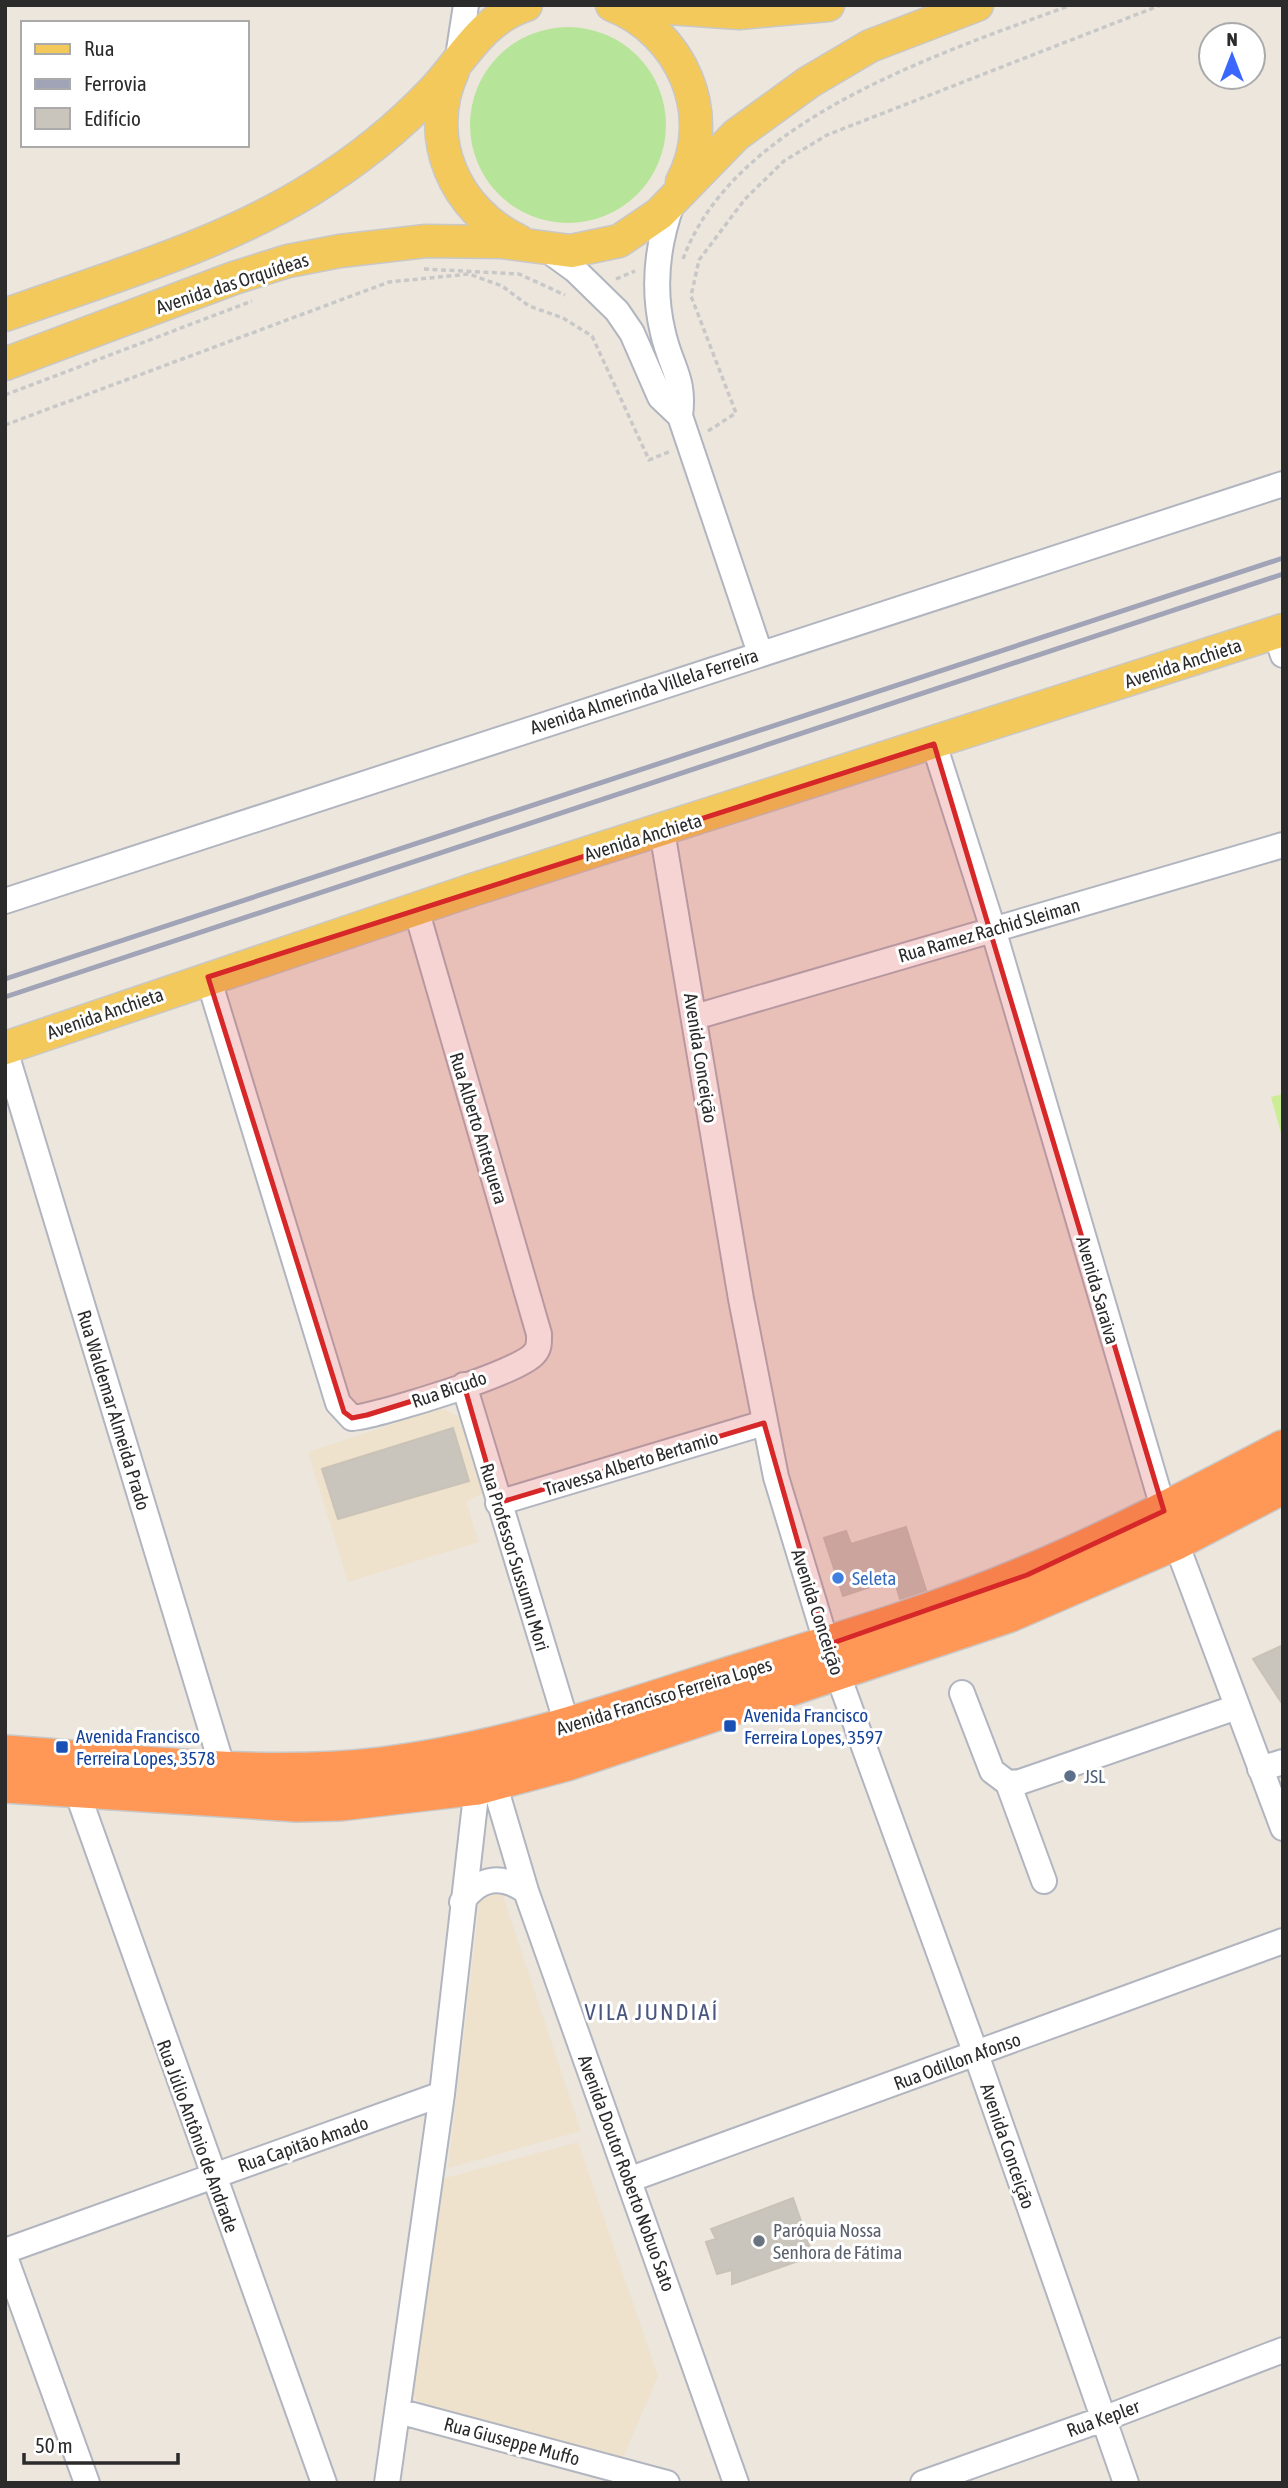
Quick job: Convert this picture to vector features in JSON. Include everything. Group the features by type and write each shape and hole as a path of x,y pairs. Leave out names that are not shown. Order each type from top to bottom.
{"highway":[{"name":"Avenida Francisco Ferreira Lopes","path":"1169,1527 1283,1449"},
{"name":"Avenida Francisco Ferreira Lopes","path":"5,1783 297,1803 340,1802 485,1785 567,1762 832,1659 1027,1575 1283,1485"},
{"name":"Avenida Francisco Ferreira Lopes","path":"5,1754 223,1769 321,1771 379,1766 445,1756 568,1728 832,1659"},
{"path":"485,1785 488,1765 568,1728"}],"main road":[{"path":"5,315 198,243 244,224 310,190 363,153 402,120 457,64 484,30 501,16 526,5"},
{"path":"612,5 641,19 656,32 669,46 688,79 695,107 696,136 687,174 675,195"},
{"path":"626,5 739,13 828,5"},
{"name":"Avenida das Orquídeas","path":"5,364 234,278 288,261 340,251 426,242 462,240 583,250 618,241 659,214 736,135 808,82 870,46 976,5"},
{"path":"457,64 442,111 443,144 452,176 481,216 507,235 540,248"},
{"name":"Avenida Anchieta","path":"5,1049 208,977 416,909 934,744 1280,639"}],"street":[{"path":"457,64 466,5"},
{"path":"675,195 661,237 657,265 661,326 683,391 680,416 760,653"},
{"path":"540,248 598,291 632,333 660,397 680,416"},
{"name":"Avenida Almerinda Villela Ferreira","path":"5,901 1283,484"},
{"name":"Avenida Saraiva","path":"934,744 993,929 1169,1527 1237,1707 1272,1766 1283,1828"},
{"name":"Avenida Conceição","path":"663,831 764,1423 776,1477 832,1659 976,2054 1126,2483"},
{"name":"Rua Ramez Rachid Sleiman","path":"695,1017 1283,845"},
{"name":"Rua Alberto Antequera","path":"416,909 537,1322 538,1348"},
{"name":"Rua Bicudo","path":"208,977 338,1404 352,1418 464,1385 519,1364 538,1348"},
{"name":"Rua Waldemar Almeida Prado","path":"5,1049 223,1769"},
{"name":"Rua Professor Sussumu Mori","path":"464,1385 568,1728"},
{"name":"Travessa Alberto Bertamio","path":"498,1503 764,1423"},
{"path":"962,1693 992,1771 1008,1783 1044,1881"},
{"path":"1008,1783 1020,1782 1237,1707"},
{"path":"387,2483 442,2094 462,1902 485,1785"},
{"name":"Avenida Doutor Roberto Nobuo Sato","path":"485,1785 631,2179 736,2483"},
{"name":"Rua Júlio Antônio de Andrade","path":"76,1788 324,2483"},
{"path":"462,1902 477,1885 487,1880 510,1881 526,1891"},
{"name":"Rua Odillon Afonso","path":"631,2179 1283,1941"},
{"name":"Rua Capitão Amado","path":"5,2251 442,2094"},
{"path":"5,2257 87,2483"},
{"name":"Rua Kepler","path":"923,2483 1283,2350"},
{"name":"Rua Giuseppe Muffo","path":"398,2411 667,2483"}],"path":[{"path":"414,270 519,274 584,305 598,291 623,275 657,265 680,265 692,234 723,189 792,133 821,114 912,65 1071,5"},
{"path":"5,395 264,297"}],"highlighted area":[{"path":"934,744 1164,1511 1027,1575 827,1645 764,1423 498,1503 464,1385 367,1415 352,1418 344,1412 208,977"}],"shaded area":[{"path":"441,1408 460,1417 484,1493 466,1502 479,1542 348,1582 308,1452"},
{"path":"502,1893 581,2131 448,2168 480,1898"},
{"path":"578,2142 658,2376 622,2460 423,2406 412,2395 442,2179"}],"green space":[{"path":"568,27 605,35 637,56 658,88 666,125 658,162 637,194 605,215 568,223 531,215 499,194 478,162 470,125 478,88 499,56 531,35"},
{"path":"1283,1094 1283,1140 1271,1097"}],"building":[{"path":"453,1428 469,1481 338,1519 322,1469"},
{"path":"906,1527 926,1590 900,1599 894,1579 843,1596 824,1538 846,1531 851,1544"},
{"path":"1283,1645 1283,1705 1253,1659"},
{"name":"Paróquia Nossa Senhora de Fátima","path":"793,2198 813,2256 732,2284 732,2270 717,2274 706,2242 716,2239 711,2229"}],"railway":[{"path":"5,979 1283,558"},
{"path":"5,997 1283,574"}],"place":[{"name":"Seleta","path":"838,1578"},
{"name":"Avenida Francisco Ferreira Lopes, 3597","path":"730,1726"},
{"name":"Avenida Francisco Ferreira Lopes, 3578","path":"62,1747"},
{"name":"JSL","path":"1070,1776"},
{"name":"Paróquia Nossa Senhora de Fátima","path":"759,2241"}],"district":[{"name":"VILA JUNDIAÍ","path":"652,2012"}]}
